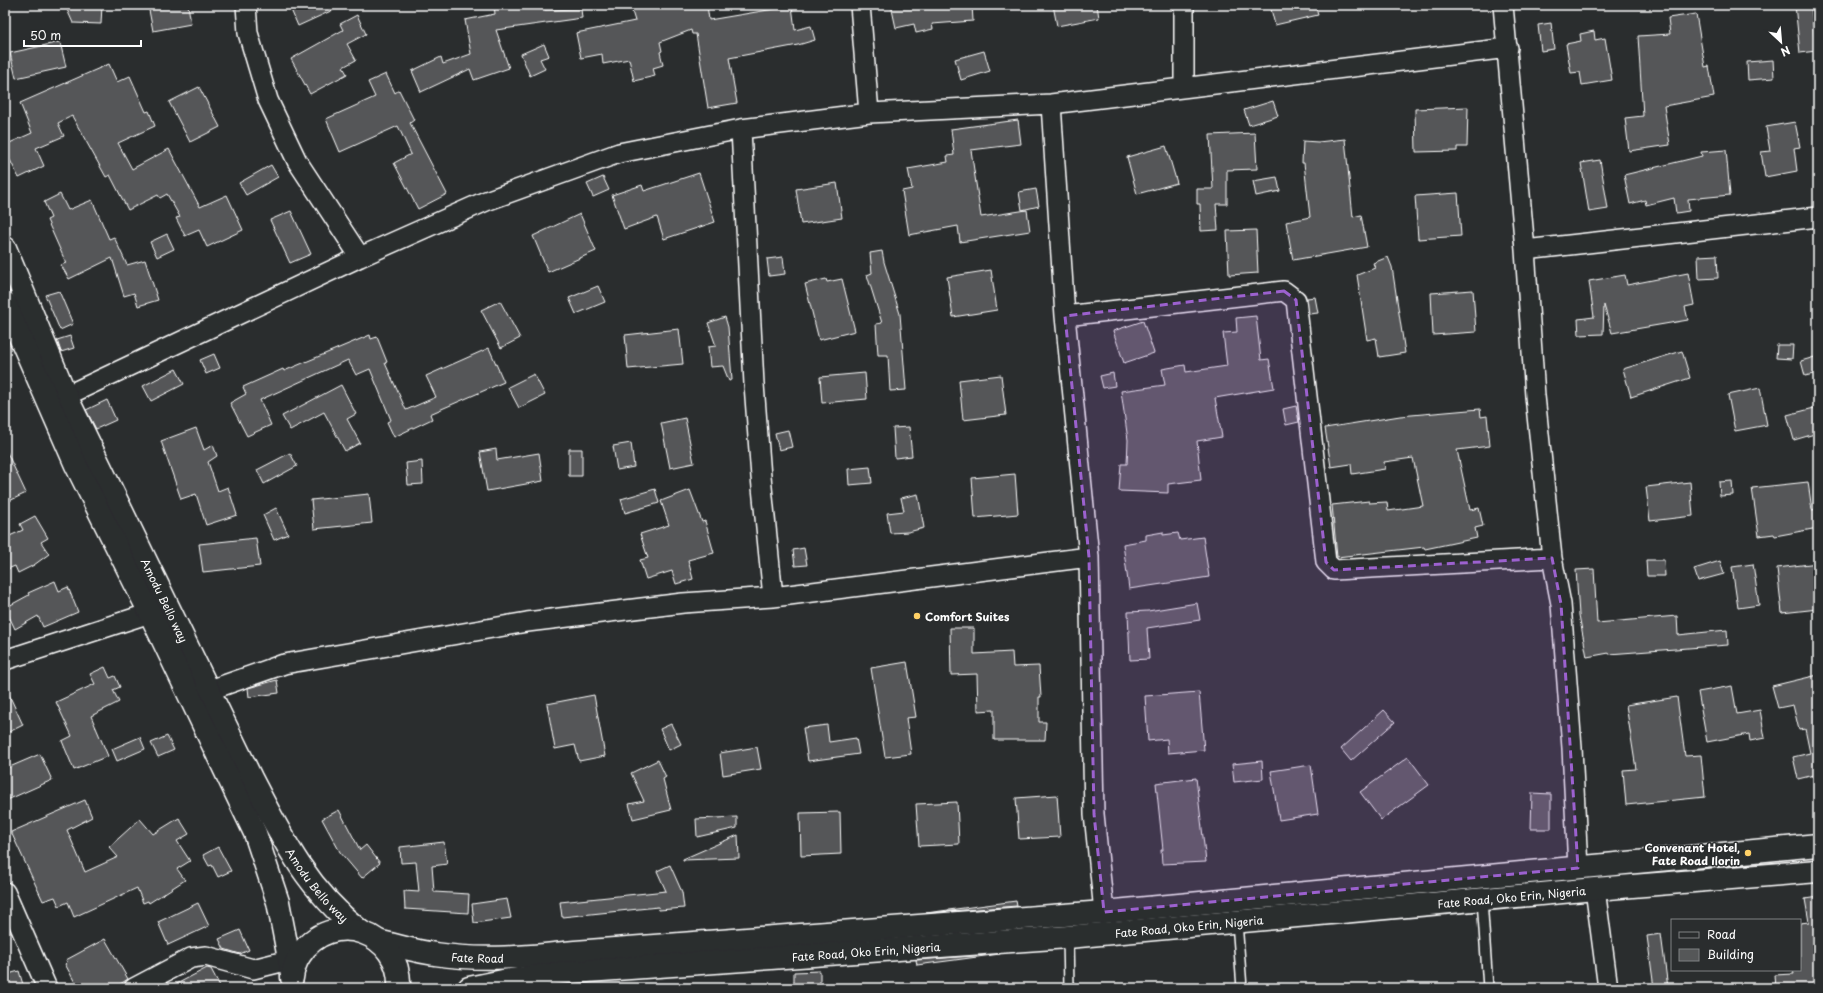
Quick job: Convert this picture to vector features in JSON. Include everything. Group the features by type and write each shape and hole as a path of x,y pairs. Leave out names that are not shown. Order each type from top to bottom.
{"street":[{"path":"246,5 248,33 268,100 297,161 360,258"},
{"path":"860,5 870,113"},
{"path":"1184,5 1184,87"},
{"path":"1503,5 1525,250 1535,396 1552,558 1561,604 1572,748 1578,868"},
{"path":"58,400 360,258 486,201 619,153 741,129 870,113 1051,104 1508,48"},
{"path":"1051,104 1065,316 1089,557 1094,814 1104,912"},
{"path":"741,129 754,384 761,477 774,597"},
{"path":"1525,250 1818,217"},
{"name":"Amodu Bello way","path":"5,248 58,400 76,465 150,613 255,833 278,902 291,974"},
{"path":"1065,316 1284,291 1296,300 1326,562 1334,570 1552,558"},
{"name":"Amodu Bello way","path":"5,304 58,400 210,690 251,778 277,827 298,863 320,894 339,914 360,931"},
{"path":"210,690 284,664 527,622 683,603 774,597 1089,557"},
{"path":"5,660 150,613"},
{"name":"Fate Road, Oko Erin, Nigeria","path":"575,952 1104,912 1479,875 1578,868 1818,845"},
{"name":"Fate Road, Oko Erin, Nigeria","path":"559,973 1068,937 1595,889 1818,871"},
{"path":"1595,889 1608,988"},
{"path":"5,892 47,988"},
{"path":"134,988 191,958 206,956 253,969 291,974 305,947 316,938 330,931 345,929 360,931 381,942 392,955 398,970 399,988"},
{"name":"Fate Road","path":"381,942 434,954 472,958 512,958 575,952"},
{"name":"Fate Road","path":"469,988 503,981 559,973"}],"lane":[{"path":"1479,875 1488,988"},
{"path":"1237,922 1242,988"},
{"path":"1068,937 1069,988"}],"highlighted area":[{"path":"1284,291 1296,300 1326,562 1334,570 1552,558 1561,604 1578,868 1104,912 1094,814 1089,557 1065,316"}],"building":[{"path":"65,5 102,5 101,24 73,23"},
{"path":"148,5 188,5 191,24 153,31"},
{"path":"289,5 344,5 298,26"},
{"path":"494,5 544,5 545,10 581,9 582,18 496,30 509,68 474,80 470,69 421,92 412,71 441,57 443,64 471,54 465,20 495,14"},
{"path":"630,5 707,5 709,20 792,6 795,30 811,26 815,40 798,45 729,58 737,103 708,108 696,34 692,34 691,30 660,42 662,51 660,52 663,65 653,68 655,76 634,81 629,59 603,64 602,54 581,58 576,33 635,21"},
{"path":"891,5 972,5 973,21 932,24 933,29 916,33 914,24 896,28"},
{"path":"1053,5 1097,5 1099,18 1057,26"},
{"path":"1270,5 1315,5 1318,15 1275,25"},
{"path":"1795,5 1811,5 1816,51 1800,53"},
{"path":"1696,14 1705,67 1709,66 1714,97 1664,106 1670,145 1629,151 1625,118 1643,116 1638,36 1670,34 1668,18"},
{"path":"357,15 366,34 347,44 356,60 343,67 347,74 310,94 291,59 343,30 340,24"},
{"path":"1551,23 1554,49 1541,51 1538,25"},
{"path":"1594,31 1595,40 1605,38 1612,80 1582,85 1580,72 1571,73 1566,44 1581,41 1580,34"},
{"path":"60,42 66,67 16,78 10,53"},
{"path":"544,44 549,56 540,59 545,69 530,76 521,54"},
{"path":"984,51 990,71 961,80 955,59"},
{"path":"1773,60 1774,78 1748,80 1747,62"},
{"path":"109,64 117,82 130,76 146,112 149,111 155,126 118,143 132,169 169,149 200,207 227,195 243,230 207,247 199,230 185,236 176,218 180,217 167,194 160,198 158,195 128,210 110,175 106,177 72,116 58,123 64,136 36,148 44,166 19,178 10,160 5,162 5,145 32,133 20,103"},
{"path":"386,74 395,93 399,90 414,120 410,123 447,194 418,209 394,163 411,154 398,126 340,152 326,119 375,97 368,82"},
{"path":"199,87 220,127 190,142 169,102"},
{"path":"1273,101 1278,116 1249,125 1244,110"},
{"path":"1468,107 1467,147 1457,147 1457,151 1416,152 1415,109"},
{"path":"1018,120 1021,144 971,150 981,217 1027,210 1030,231 960,242 958,226 909,235 902,191 912,189 908,169 948,162 947,156 954,155 951,129"},
{"path":"1795,122 1800,147 1794,148 1797,171 1765,177 1761,152 1770,151 1766,127"},
{"path":"1255,133 1257,169 1227,170 1227,204 1216,204 1218,230 1201,231 1200,204 1197,204 1197,189 1213,189 1210,135"},
{"path":"1345,139 1353,217 1361,215 1367,247 1293,260 1286,222 1310,217 1304,163 1302,163 1303,141 1318,142"},
{"path":"1166,146 1177,183 1137,194 1127,157"},
{"path":"1726,150 1730,195 1688,199 1689,211 1676,213 1674,198 1646,205 1645,200 1630,204 1624,175 1702,156 1701,152"},
{"path":"1600,160 1608,209 1589,212 1581,163"},
{"path":"271,165 278,177 246,195 239,183"},
{"path":"699,173 715,222 664,239 657,217 624,229 612,195 642,185 644,191"},
{"path":"603,177 609,190 593,197 587,184"},
{"path":"1277,177 1280,191 1256,196 1253,181"},
{"path":"837,183 842,218 801,224 796,189"},
{"path":"1036,189 1039,206 1022,210 1019,192"},
{"path":"1458,193 1461,236 1418,239 1415,196"},
{"path":"60,194 68,210 92,200 109,239 114,237 127,265 145,260 158,300 138,306 134,293 124,296 112,258 69,279 61,265 66,263 47,220 51,218 44,202"},
{"path":"291,211 311,254 290,263 270,220"},
{"path":"580,214 596,251 548,272 533,236"},
{"path":"1256,230 1258,273 1229,275 1227,231"},
{"path":"167,234 174,249 157,257 150,242"},
{"path":"882,251 900,314 906,390 890,391 888,355 878,355 876,324 882,323 867,275 872,273 870,253"},
{"path":"1717,255 1718,278 1699,279 1698,256"},
{"path":"783,257 785,274 769,276 767,259"},
{"path":"1388,257 1392,267 1405,353 1379,357 1376,338 1367,340 1357,275 1375,268 1373,263"},
{"path":"991,270 997,310 953,317 947,277"},
{"path":"1688,273 1694,305 1685,307 1688,320 1612,333 1604,305 1603,334 1579,335 1578,319 1594,317 1589,281 1625,275 1627,285"},
{"path":"826,279 827,282 842,279 855,331 819,340 805,284"},
{"path":"598,286 605,302 576,314 569,298"},
{"path":"1473,290 1476,332 1433,335 1431,293"},
{"path":"59,291 73,324 60,330 45,295"},
{"path":"1315,297 1318,313 1309,314 1307,298"},
{"path":"500,301 520,338 501,348 481,310"},
{"path":"1256,316 1261,360 1269,359 1274,388 1215,398 1222,437 1197,441 1201,480 1168,484 1168,493 1119,491 1121,464 1127,464 1128,440 1121,391 1165,385 1162,369 1185,365 1186,372 1227,366 1223,333 1237,332 1236,318"},
{"path":"725,317 728,327 732,380 729,381 723,366 710,367 708,347 716,346 708,323"},
{"path":"1143,321 1154,353 1124,363 1113,331"},
{"path":"679,329 683,364 628,369 625,335"},
{"path":"370,335 371,339 377,337 387,362 385,363 406,410 436,397 426,376 489,348 504,382 430,414 432,419 394,437 387,422 391,420 370,369 356,375 348,360 260,400 271,425 247,436 230,403 246,394 243,387 283,369 284,371"},
{"path":"70,336 74,348 61,352 57,340"},
{"path":"1777,345 1793,345 1792,359 1776,358"},
{"path":"1682,351 1690,378 1631,397 1623,369"},
{"path":"214,354 220,368 206,374 200,360"},
{"path":"1818,356 1818,373 1805,376 1801,361"},
{"path":"176,369 184,384 151,401 143,386"},
{"path":"865,373 867,399 822,403 820,377"},
{"path":"1113,373 1115,386 1103,388 1100,376"},
{"path":"534,374 545,395 519,408 508,387"},
{"path":"1001,375 1006,415 963,420 959,380"},
{"path":"341,385 356,414 347,419 360,443 345,451 324,412 290,430 282,416"},
{"path":"1760,388 1767,425 1735,431 1728,395"},
{"path":"107,400 116,420 96,429 86,410"},
{"path":"1296,406 1299,422 1286,425 1283,409"},
{"path":"1818,407 1818,433 1794,440 1787,415"},
{"path":"1480,409 1481,417 1487,416 1490,446 1457,450 1470,510 1479,508 1483,526 1475,528 1477,538 1425,549 1424,547 1337,557 1332,505 1369,501 1369,503 1387,502 1388,511 1423,506 1413,458 1384,462 1385,469 1352,474 1351,464 1331,467 1325,428 1400,416"},
{"path":"685,418 694,463 670,468 661,423"},
{"path":"909,427 912,456 895,458 893,428"},
{"path":"196,428 204,450 213,445 217,456 208,462 218,491 228,487 237,515 206,525 196,494 181,499 161,441"},
{"path":"788,430 792,447 779,450 775,433"},
{"path":"631,443 634,467 617,470 613,446"},
{"path":"5,448 26,493 5,503"},
{"path":"496,449 497,460 539,453 543,481 487,491 480,452"},
{"path":"569,449 582,449 582,476 569,476"},
{"path":"290,453 297,466 264,484 257,470"},
{"path":"422,461 423,484 408,485 406,463"},
{"path":"870,467 872,483 849,485 848,469"},
{"path":"1015,474 1018,514 975,518 972,478"},
{"path":"1732,481 1733,495 1720,496 1719,482"},
{"path":"1690,482 1693,516 1650,521 1646,487"},
{"path":"1808,482 1812,510 1818,509 1818,528 1775,536 1774,534 1759,536 1752,488"},
{"path":"655,489 659,503 625,513 621,499"},
{"path":"690,490 702,522 705,521 714,553 688,560 693,579 676,584 672,571 646,579 640,560 648,558 640,534 669,525 661,501"},
{"path":"369,494 372,523 314,529 311,500"},
{"path":"918,494 924,528 908,532 890,533 887,513 904,511 901,498"},
{"path":"276,508 288,534 274,540 263,515"},
{"path":"35,516 48,538 41,542 49,554 34,565 18,573 15,566 5,570 5,538 23,530 20,524"},
{"path":"1163,532 1163,535 1178,533 1180,540 1203,537 1209,577 1129,589 1123,544 1146,540 1146,535"},
{"path":"256,538 260,566 203,572 199,544"},
{"path":"804,548 807,565 795,566 793,550"},
{"path":"1646,560 1664,560 1665,576 1647,576"},
{"path":"1720,561 1724,574 1698,581 1694,569"},
{"path":"1818,563 1818,609 1782,613 1777,568"},
{"path":"1753,564 1759,605 1738,608 1732,567"},
{"path":"1594,569 1597,623 1677,616 1678,635 1727,630 1728,645 1609,653 1587,657 1579,615 1576,570"},
{"path":"55,581 59,591 68,587 78,612 43,627 38,616 15,629 5,608 29,595 28,593"},
{"path":"1197,603 1200,620 1147,628 1149,659 1130,660 1128,612 1148,611"},
{"path":"950,628 974,628 974,654 1012,652 1013,667 1039,666 1041,697 1039,697 1039,722 1046,722 1045,740 994,740 994,710 978,711 977,674 951,675"},
{"path":"907,662 916,717 906,718 911,754 885,757 871,668"},
{"path":"105,667 110,678 115,676 120,687 113,690 119,702 91,716 108,756 74,770 62,741 72,736 56,702 95,684 90,674"},
{"path":"1818,675 1818,774 1798,779 1793,757 1810,753 1805,729 1799,730 1793,705 1778,708 1772,686"},
{"path":"277,680 279,693 249,697 248,688"},
{"path":"5,686 23,725 5,734"},
{"path":"1732,686 1737,714 1760,710 1765,738 1750,741 1749,734 1707,742 1698,692"},
{"path":"1199,692 1204,750 1168,753 1167,739 1148,741 1145,696"},
{"path":"594,695 605,756 579,761 575,745 555,749 547,704"},
{"path":"1677,697 1685,756 1701,755 1705,797 1626,805 1623,770 1636,769 1626,705"},
{"path":"1384,710 1395,722 1351,761 1341,749"},
{"path":"671,724 681,744 669,750 660,729"},
{"path":"827,725 829,742 856,738 859,754 808,761 803,728"},
{"path":"167,736 174,750 158,757 151,743"},
{"path":"140,737 145,749 117,761 112,749"},
{"path":"757,747 761,769 723,775 720,753"},
{"path":"40,754 52,780 5,801 5,769"},
{"path":"1408,757 1429,785 1381,820 1360,792"},
{"path":"658,760 666,777 663,779 671,810 633,819 629,804 644,801 631,773"},
{"path":"1262,761 1263,779 1234,782 1232,764"},
{"path":"1311,765 1318,814 1279,820 1271,771"},
{"path":"1196,778 1206,862 1162,864 1161,850 1163,850 1156,783"},
{"path":"1532,793 1551,794 1551,829 1531,829"},
{"path":"1057,795 1060,837 1019,839 1016,798"},
{"path":"85,800 92,817 67,830 85,872 118,857 109,847 140,819 153,834 179,818 189,834 177,841 190,861 177,869 185,880 149,903 148,901 143,903 137,888 74,917 68,902 59,906 55,897 43,901 11,832"},
{"path":"957,802 959,844 919,846 916,804"},
{"path":"339,810 360,850 366,845 380,863 362,878 340,852 322,819"},
{"path":"840,812 841,854 801,856 800,813"},
{"path":"737,817 737,828 697,837 696,819"},
{"path":"738,835 739,858 683,860 683,859"},
{"path":"444,842 447,864 432,866 434,892 469,894 468,913 405,909 404,891 419,892 416,862 401,863 400,847"},
{"path":"218,847 231,871 218,877 212,865 209,866 203,855"},
{"path":"670,865 682,892 684,908 659,910 658,907 562,917 560,902 666,891 657,871"},
{"path":"1818,897 1818,988 1775,988 1774,975 1794,974 1793,971 1801,971 1801,923 1809,922 1805,899"},
{"path":"507,899 511,918 474,923 472,904"},
{"path":"1016,901 1017,906 926,913"},
{"path":"198,903 209,926 168,945 158,922"},
{"path":"240,930 249,950 240,954 224,949 219,939"},
{"path":"1661,934 1668,988 1654,988 1647,936"},
{"path":"105,939 128,979 114,988 78,988 65,964 67,962 66,960"},
{"path":"1000,954 917,965 916,960"},
{"path":"207,968 211,969 221,988 169,988"},
{"path":"19,971 24,988 5,988 5,975"},
{"path":"820,971 820,988 794,988 794,972"}],"place":[{"name":"Comfort Suites","path":"917,616"},
{"name":"Convenant Hotel, Fate Road Ilorin","path":"1748,853"}]}
